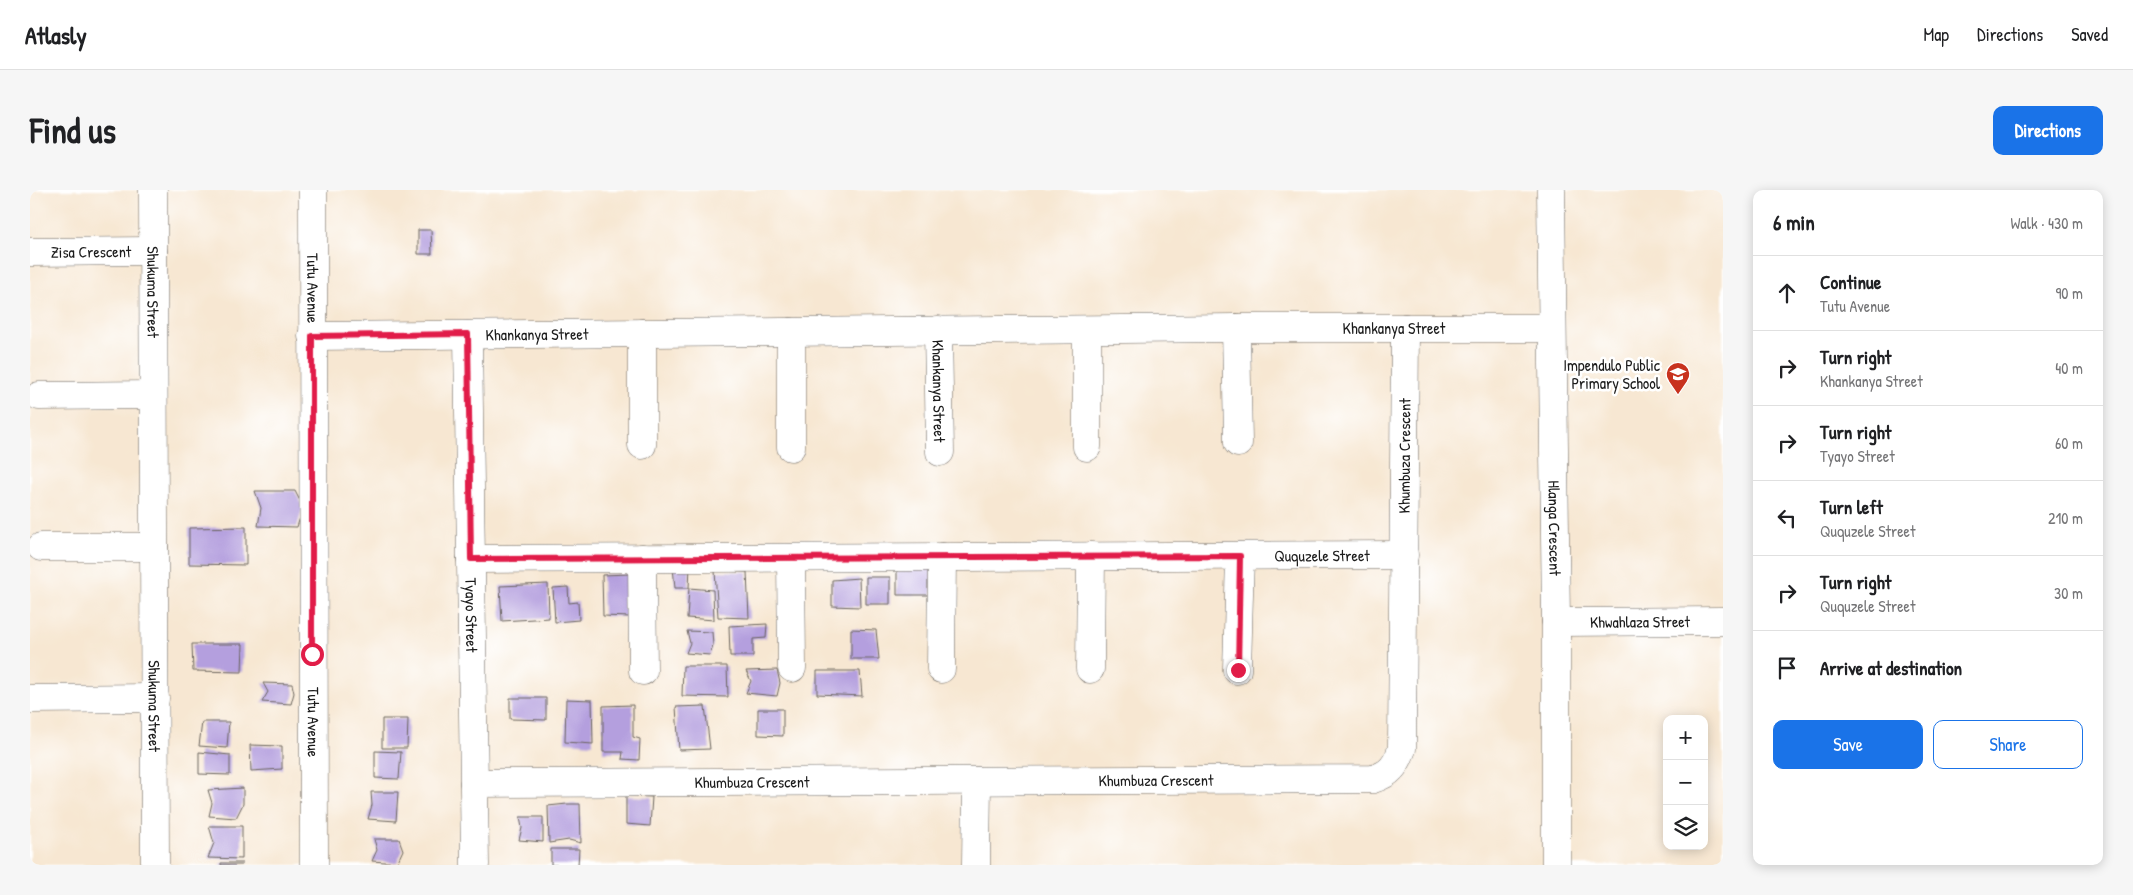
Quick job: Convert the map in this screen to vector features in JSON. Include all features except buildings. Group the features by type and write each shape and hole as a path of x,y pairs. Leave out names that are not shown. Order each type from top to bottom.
{"street":[{"name":"Shukuma Street","path":"152,190 155,865"},
{"name":"Tutu Avenue","path":"312,190 314,865"},
{"name":"Hlanga Crescent","path":"1551,190 1556,622 1556,865"},
{"name":"Zisa Crescent","path":"30,252 153,251"},
{"name":"Khankanya Street","path":"312,336 1236,328 1552,328"},
{"path":"1236,328 1238,443"},
{"name":"Khumbuza Crescent","path":"474,783 1373,779 1386,775 1398,762 1402,749 1405,328"},
{"name":"Khankanya Street","path":"938,330 940,452"},
{"path":"1087,330 1087,447"},
{"path":"791,332 791,447"},
{"path":"642,333 642,445"},
{"name":"Tyayo Street","path":"468,334 475,865"},
{"path":"39,396 154,395"},
{"path":"41,547 154,547"},
{"name":"Ququzele Street","path":"471,559 1404,555"},
{"path":"1090,669 1091,556"},
{"path":"1238,670 1240,556"},
{"path":"941,669 942,557"},
{"path":"642,558 643,671"},
{"path":"791,558 792,668"},
{"name":"Khwahlaza Street","path":"1556,622 1723,621"},
{"path":"30,699 154,698"},
{"path":"976,865 977,780"}],"place":[{"name":"Impendulo Public Primary School","path":"1678,395"}],"route":[{"path":"312,654 312,336 468,334 471,559 1240,556 1238,670"}]}
